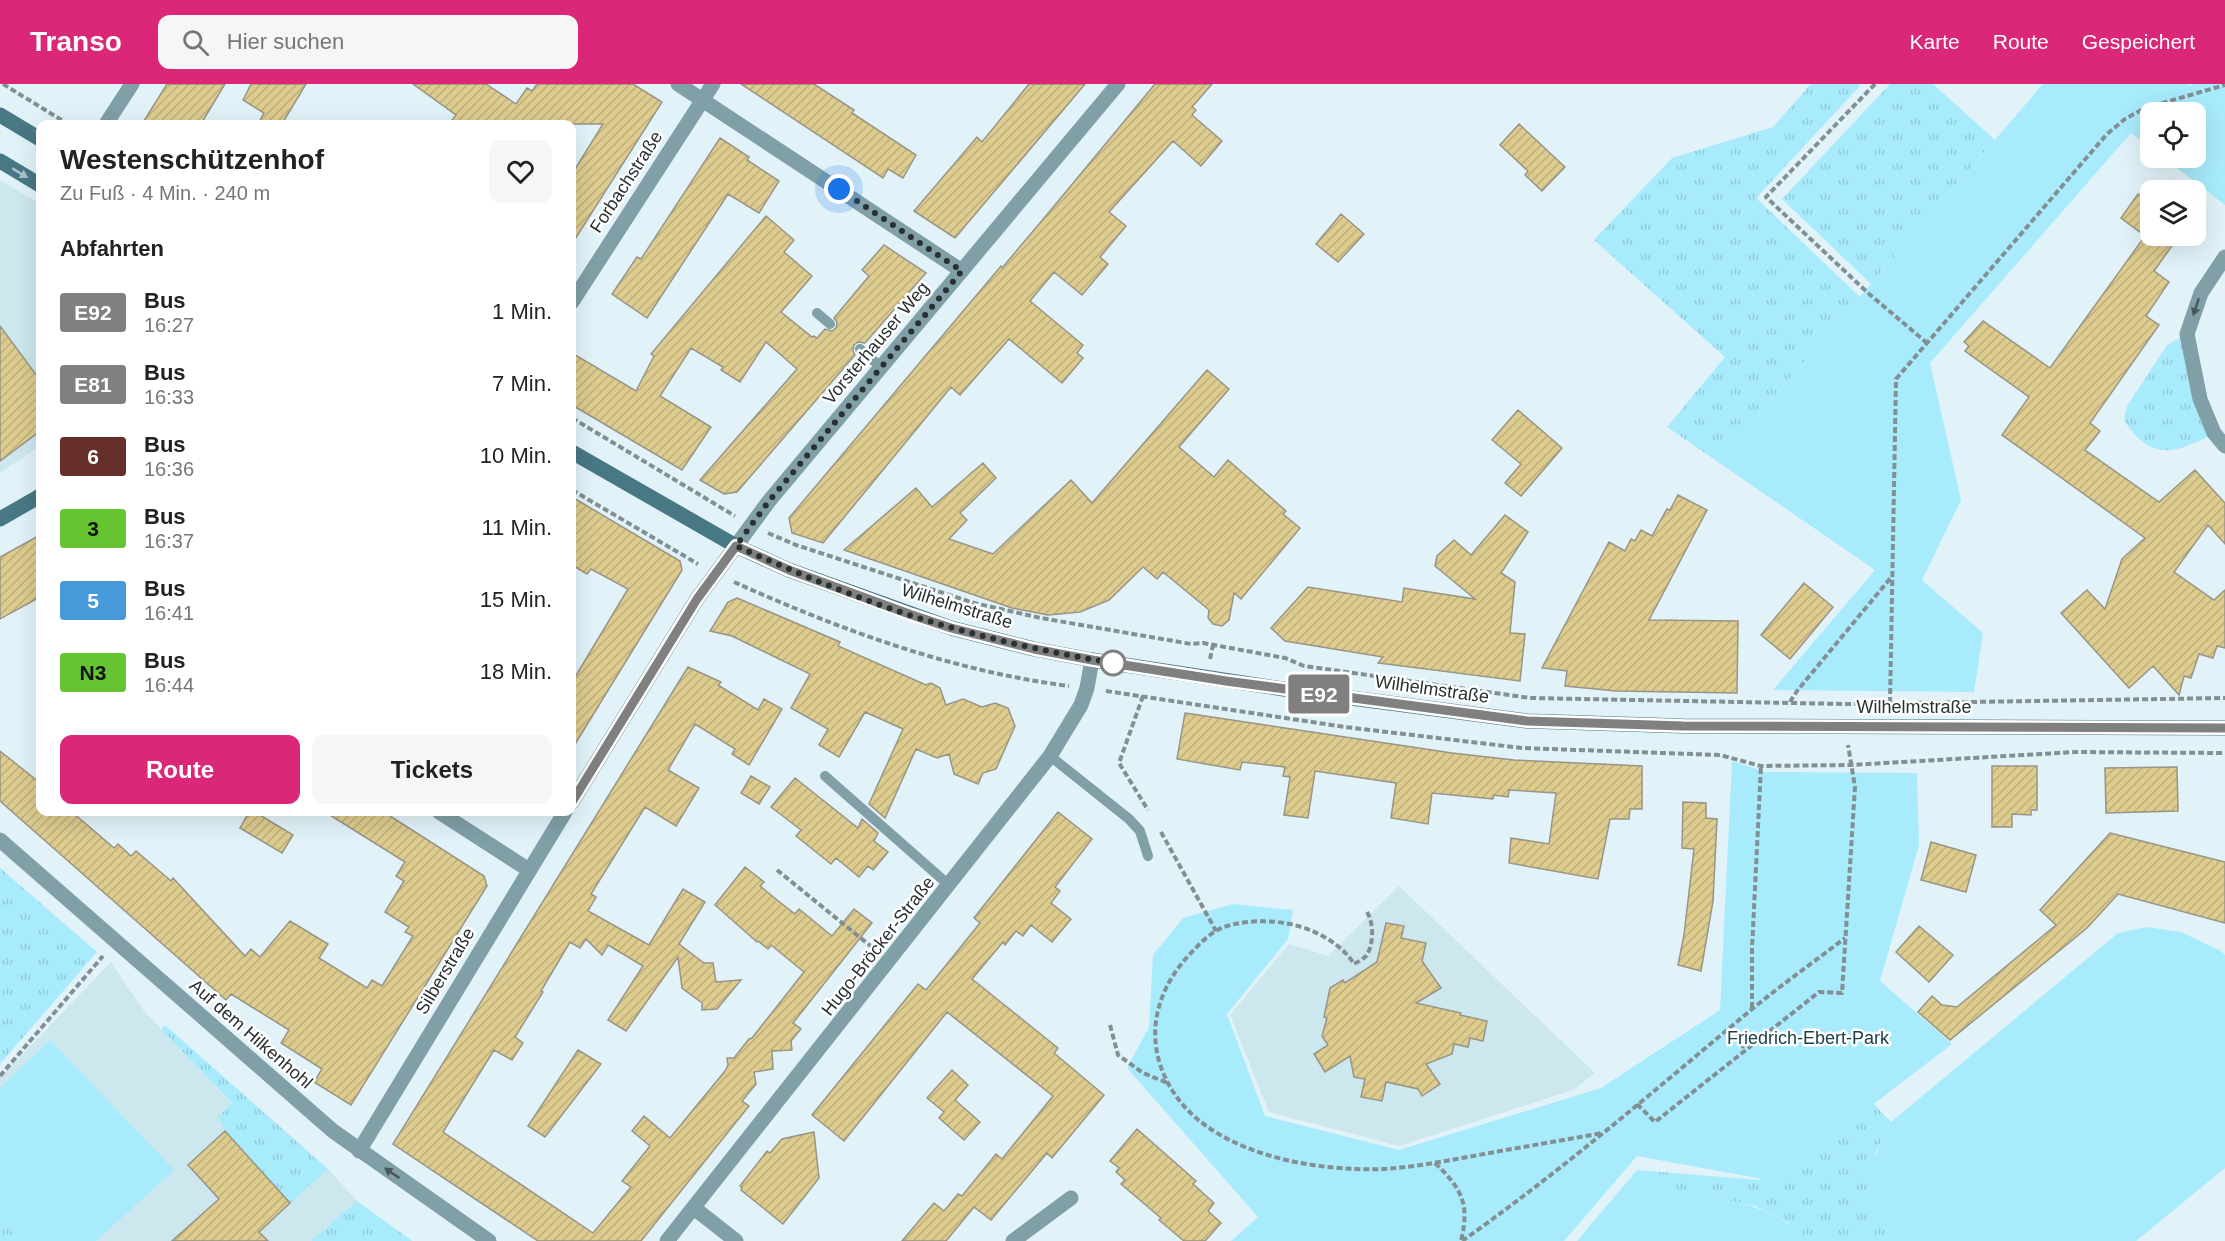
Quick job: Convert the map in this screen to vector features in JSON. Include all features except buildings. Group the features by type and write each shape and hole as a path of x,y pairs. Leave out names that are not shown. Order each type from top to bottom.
{"main road":[{"path":"0,115 36,137"},
{"path":"0,161 36,183"},
{"name":"Wilhelmstraße","path":"576,454 736,546 789,570 951,628 1034,649 1092,660 1527,721 1683,726 2225,728"},
{"path":"0,519 36,498"}],"street":[{"path":"109,120 132,84"},
{"path":"678,84 962,271"},
{"name":"Forbachstraße","path":"576,296 713,84"},
{"name":"Vorsterhauser Weg","path":"736,546 769,501 1118,84"},
{"path":"2225,257 2201,293 2187,334 2200,399 2214,433 2225,446"},
{"path":"576,796 697,599 736,546"},
{"name":"Hugo-Bröcker-Straße","path":"668,1241 950,886 1050,756 1081,705 1092,660"},
{"path":"446,816 530,870"},
{"name":"Silberstraße","path":"359,1151 563,816"},
{"name":"Auf dem Hilkenhohl","path":"0,840 333,1131 489,1241"},
{"path":"1013,1241 1071,1198"},
{"path":"694,1208 736,1241"}],"lane":[{"path":"817,313 830,324"},
{"path":"860,349 881,367"},
{"path":"1050,756 1129,819 1140,831 1148,856"},
{"path":"825,776 950,886"}],"path":[{"path":"3,84 62,120"},
{"path":"1875,84 1766,197 1868,293 1927,343"},
{"path":"2208,90 2214,84"},
{"path":"1890,703 1896,379 2107,134 2125,119 2145,108 2225,85"},
{"path":"576,420 751,525 796,545 974,603 1052,620 1285,658 1304,666 1530,698 1790,703 2225,698"},
{"path":"1790,703 1797,691 1894,574"},
{"path":"1143,696 1119,763 1154,820"},
{"path":"1637,1104 1655,1122 1819,992 1842,993 1854,787 1851,765"},
{"path":"1752,1009 1752,949 1761,766"},
{"path":"1159,830 1216,931"},
{"path":"777,870 890,961"},
{"path":"1367,912 1372,923 1369,949 1365,957 1354,964 1338,946 1296,925 1264,921 1227,926 1216,931 1178,966 1168,981 1160,1002 1156,1019 1155,1042 1168,1083 1182,1102 1209,1128 1230,1141 1266,1154 1311,1165 1354,1169 1434,1163 1602,1133"},
{"path":"1462,1241 1496,1217 1752,1009 1845,938"},
{"path":"0,1076 116,942"},
{"path":"1110,1025 1118,1055 1143,1073 1168,1083"},
{"path":"1729,1029 1745,1049"},
{"path":"1434,1163 1451,1178 1462,1198 1466,1222 1462,1241"}],"shaded area":[{"path":"0,180 36,202 36,449 0,473"},
{"path":"1399,886 1595,1073 1573,1090 1399,1146 1269,1112 1230,1015 1289,944 1328,956"},
{"path":"111,962 144,1011 232,1104 290,1203 328,1169 357,1201 412,1241 0,1241 0,1078"}],"green space":[{"path":"1811,84 1858,84 1860,86 1756,198 1860,297 1718,462 1667,427 1725,357 1594,240 1672,158 1773,127"},
{"path":"1890,84 1933,84 1995,140 1871,284 1782,199"},
{"path":"2043,84 2188,84 2191,86 2192,84 2225,84 2225,205 2206,190 2206,180 2193,180 2177,168 2206,168 2206,102 2140,102 2140,140 2131,133 1930,363 1961,500 1922,580 1983,633 1974,692 1773,690 1875,570 1718,462"},
{"path":"2187,334 2214,433 2188,446 2176,449 2154,448 2144,443 2124,420 2127,406 2167,345"},
{"name":"Friedrich-Ebert-Park","path":"1732,761 1766,772 1917,773 1919,845 1880,981 1952,1044 1773,1181 1637,1156 1564,1241 1231,1241 1258,1217 1127,1068 1149,1027 1153,955 1183,918 1233,904 1293,910 1288,939 1227,1014 1265,1116 1399,1150 1601,1088 1720,1010"},
{"path":"0,868 97,952 0,1064"},
{"path":"2147,927 2181,932 2225,955 2225,1168 2136,1241 1891,1241 1877,1210 1872,1182 1877,1153 1891,1122 2118,933"},
{"path":"165,1025 328,1169 290,1203 225,1131 218,1117 232,1103 161,1029"},
{"path":"50,1040 174,1170 96,1241 21,1241 0,1218 0,1088"},
{"path":"1835,1064 1891,1122 1876,1152 1878,1215 1891,1241 1811,1241 1787,1222 1755,1206 1712,1197 1672,1199 1637,1170 1759,1180 1785,1152"},
{"path":"1637,1170 1672,1199 1710,1197 1746,1204 1780,1219 1811,1241 1577,1241"},
{"path":"357,1201 412,1241 311,1241"},
{"path":"0,1218 21,1241 0,1241"}],"bus line":[{"name":"E92","path":"576,796 697,599 736,546 789,570 912,615 951,628 1034,649 1226,681 1527,721 1683,726 2225,728"}],"route":[{"path":"839,189 962,271 769,501 736,546 789,570 951,628 1034,649 1113,663"}]}
